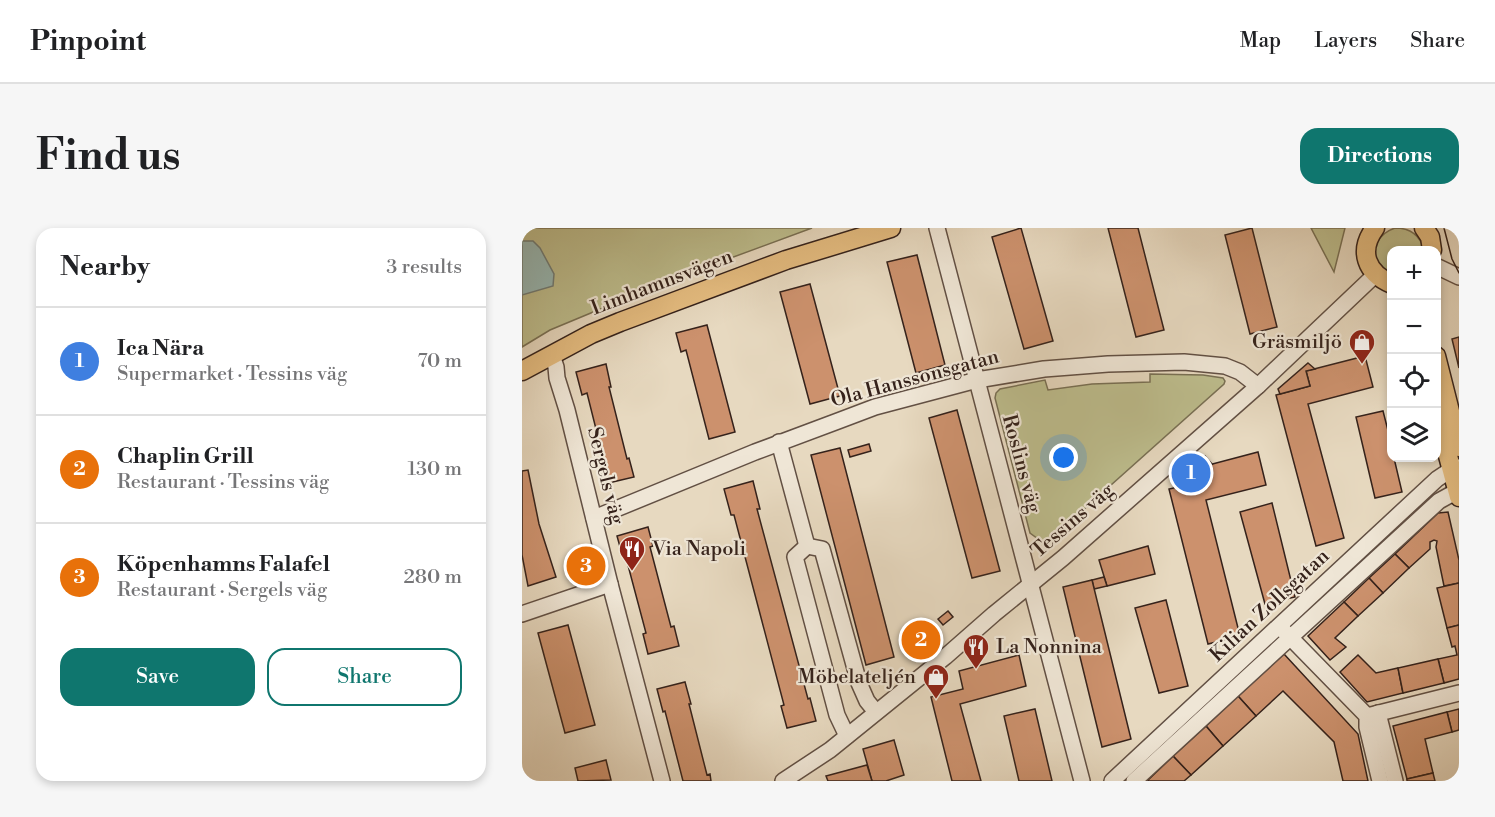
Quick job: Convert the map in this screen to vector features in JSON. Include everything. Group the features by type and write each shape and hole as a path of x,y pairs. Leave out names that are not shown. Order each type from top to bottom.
{"main road":[{"name":"Limhamnsvägen","path":"522,370 591,334 631,318 786,260 891,228"},
{"path":"1375,228 1369,236 1365,249 1366,258 1369,267 1384,279"},
{"path":"1424,228 1430,237 1431,246"},
{"path":"1441,373 1459,447"},
{"path":"1441,423 1456,468 1459,492"}],"street":[{"name":"Roslins väg","path":"937,228 1082,781"},
{"path":"1441,268 1459,277"},
{"name":"Tessins väg","path":"783,781 830,750 1031,585 1384,279"},
{"name":"Sergels väg","path":"552,355 662,781"},
{"name":"Ola Hanssonsgatan","path":"594,518 780,442 875,407 977,380 1044,369 1185,362 1225,366 1240,372 1258,386"},
{"path":"780,442 807,546"},
{"name":"Kilian Zollsgatan","path":"1112,781 1437,479 1456,468"},
{"name":"Kilian Zollsgatan","path":"1134,781 1438,501 1459,492"},
{"path":"807,546 822,549 859,683 867,701 876,712"},
{"path":"807,546 795,557 837,716 847,736"},
{"path":"522,614 610,584"},
{"path":"1280,627 1373,714 1395,781"},
{"path":"1373,714 1459,693"},
{"path":"1373,714 1367,727 1380,781"}],"green space":[{"path":"522,228 812,228 663,283 550,330 522,347"},
{"path":"1311,228 1345,228 1334,272"},
{"path":"1405,229 1414,233 1422,246 1387,246 1387,272 1378,265 1375,251 1378,241 1390,230"},
{"path":"1150,374 1203,375 1223,378 1225,381 1045,544 1030,533 995,398 996,393 1000,389 1045,380 1048,390 1092,384 1150,382"}],"water":[{"path":"522,241 533,241 540,248 554,274 553,286 522,295"}],"building":[{"path":"1021,228 1053,341 1024,349 992,237"},
{"path":"1108,228 1138,228 1164,330 1136,337"},
{"path":"1252,228 1277,327 1250,334 1225,235"},
{"path":"917,255 945,365 916,373 887,262"},
{"path":"810,284 840,396 810,404 780,292"},
{"path":"707,325 735,432 709,439 686,350 681,352 676,333"},
{"path":"1459,337 1459,368 1452,339"},
{"path":"1365,356 1373,387 1308,404 1344,538 1316,546 1276,395 1310,386 1306,371"},
{"path":"1308,363 1315,369 1306,371 1310,386 1280,394 1278,389"},
{"path":"606,364 611,387 609,387 627,459 629,458 634,477 604,484 600,467 605,465 587,393 582,395 576,372"},
{"path":"957,410 1000,571 972,578 929,418"},
{"path":"1383,411 1387,427 1387,462 1395,462 1402,492 1375,498 1356,417"},
{"path":"869,444 871,451 850,457 848,450"},
{"path":"840,448 894,657 866,665 811,455"},
{"path":"1258,452 1266,485 1206,500 1240,636 1208,644 1169,489 1205,481 1201,467"},
{"path":"1205,456 1212,464 1201,467 1205,481 1179,487 1175,482"},
{"path":"528,470 539,524 556,577 528,586 522,555 522,471"},
{"path":"753,481 760,509 757,509 808,699 810,698 816,721 787,728 781,706 784,705 734,515 731,515 724,489"},
{"path":"1272,503 1295,597 1265,604 1240,512"},
{"path":"1448,512 1459,560 1459,583 1444,586 1436,547 1437,541 1430,542 1430,549 1409,568 1395,554 1438,513"},
{"path":"648,527 653,546 650,547 671,627 674,626 679,646 648,654 643,634 646,633 625,554 622,554 617,536"},
{"path":"1148,546 1155,574 1107,586 1099,560"},
{"path":"1395,554 1409,568 1383,593 1369,578"},
{"path":"1104,577 1107,586 1094,589 1092,580"},
{"path":"1369,578 1383,593 1358,616 1344,602"},
{"path":"1092,580 1131,739 1102,747 1063,587"},
{"path":"1459,583 1459,625 1447,628 1437,588"},
{"path":"1166,600 1188,686 1159,693 1135,608"},
{"path":"1344,602 1358,616 1335,638 1346,647 1330,660 1308,636"},
{"path":"948,611 953,617 943,625 938,619"},
{"path":"568,625 595,725 565,733 538,633"},
{"path":"1459,625 1459,679 1444,683 1438,659 1457,655 1455,646 1452,647 1447,628"},
{"path":"918,634 923,640 910,651 905,645"},
{"path":"1284,654 1358,734 1368,781 1343,781 1334,742 1283,691 1256,716 1238,696"},
{"path":"1019,655 1026,686 960,704 981,781 952,781 931,697 963,689 959,671"},
{"path":"1358,655 1376,673 1398,668 1403,693 1367,702 1340,672"},
{"path":"1438,659 1444,683 1403,693 1398,668"},
{"path":"685,682 707,775 710,774 711,781 683,781 665,711 663,712 657,689"},
{"path":"1238,696 1256,716 1223,746 1206,726"},
{"path":"1035,709 1052,781 1019,781 1004,716"},
{"path":"1459,709 1459,730 1452,732 1447,712"},
{"path":"1447,712 1452,732 1425,739 1433,773 1407,779 1393,726"},
{"path":"1206,726 1223,746 1191,775 1173,756"},
{"path":"894,740 904,775 886,781 872,781 863,749"},
{"path":"1173,756 1191,775 1184,781 1147,781"},
{"path":"606,760 611,780 578,781 575,768"},
{"path":"867,765 872,781 828,781 826,776"},
{"path":"1433,773 1435,781 1407,781 1407,779"}],"tram line":[{"path":"1444,228 1452,259 1459,273"}],"place":[{"name":"Gräsmiljö","path":"1362,365"},
{"name":"Ica Nära","path":"1191,473"},
{"name":"Köpenhamns Falafel","path":"586,566"},
{"name":"Via Napoli","path":"632,572"},
{"name":"Chaplin Grill","path":"921,640"},
{"name":"La Nonnina","path":"976,670"},
{"name":"Möbelateljén","path":"936,700"}]}
